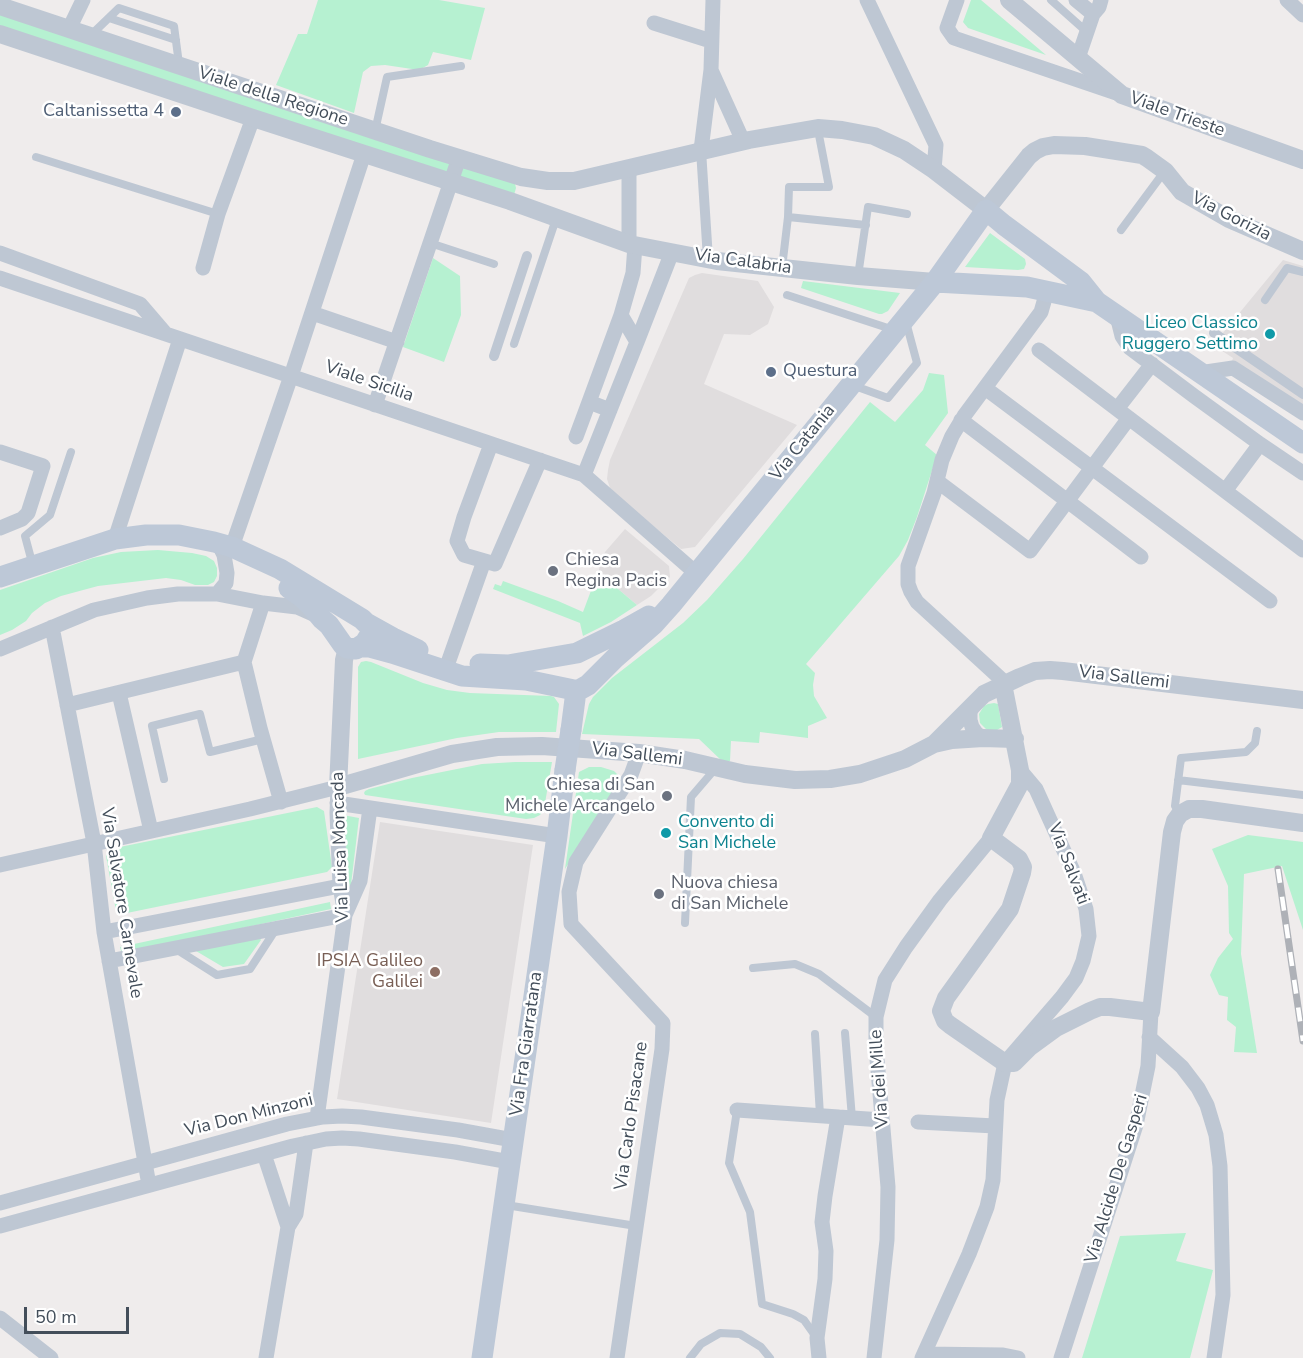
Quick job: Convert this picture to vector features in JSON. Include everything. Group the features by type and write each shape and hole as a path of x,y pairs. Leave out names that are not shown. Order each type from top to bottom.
{"main road":[{"path":"986,210 1081,282 1097,302 1303,443"},
{"name":"Via Catania","path":"576,686 654,624 671,605 935,282 986,210"},
{"path":"1037,289 1045,255"},
{"path":"935,282 1037,289 1097,302"},
{"path":"0,577 115,539 179,536 231,548 280,569 412,648 449,660 508,665 583,654 592,663 593,675 576,686 462,676 392,653 349,643 302,597 231,548"},
{"path":"576,686 557,677 556,671 560,659 624,630 671,605"},
{"path":"352,616 362,620 369,633 368,639 349,643 338,628 342,620 352,616"},
{"name":"Via Fra Giarratana","path":"482,1358 557,836 576,686"}],"street":[{"path":"69,29 83,0"},
{"path":"708,259 701,150 711,70 713,0"},
{"path":"867,0 936,145 934,170"},
{"path":"957,0 947,28 954,38 1122,95"},
{"name":"Viale Trieste","path":"1009,0 1122,95 1303,160"},
{"path":"1076,0 1093,14"},
{"path":"1078,58 1093,14 1101,0"},
{"path":"1287,0 1303,15"},
{"name":"Viale della Regione","path":"0,6 521,177 548,182 574,181 743,141 818,129 842,129 874,136 904,150 986,210"},
{"path":"654,23 711,41"},
{"name":"Viale della Regione","path":"0,34 545,213"},
{"path":"711,70 743,141"},
{"path":"203,268 218,214 253,118"},
{"name":"Via Gorizia","path":"986,210 1035,151 1054,145 1085,146 1142,155 1165,171 1182,192 1229,219 1303,251"},
{"path":"218,594 226,583 227,573 220,547 231,548 291,376 364,154"},
{"path":"375,405 459,158"},
{"path":"576,437 621,315 633,273 629,168"},
{"path":"510,201 516,188 513,175"},
{"path":"545,213 533,203 533,195 539,187 548,182"},
{"name":"Via Calabria","path":"545,213 632,245 708,259 935,282"},
{"path":"584,475 672,252"},
{"path":"0,253 140,304 165,334"},
{"path":"494,356 527,256"},
{"name":"Viale Sicilia","path":"0,278 584,475 697,573"},
{"path":"1003,684 1001,679 917,602 908,584 908,566 952,436 961,420 1041,312 1037,289"},
{"path":"312,313 397,342"},
{"path":"621,315 637,342"},
{"path":"1117,316 1122,336 1130,348 1303,473"},
{"path":"1215,333 1303,394"},
{"path":"115,539 180,339"},
{"path":"1039,350 1303,550"},
{"path":"937,481 1030,551 1092,468 1152,364"},
{"path":"1199,373 1233,368 1303,413"},
{"path":"985,388 1270,601"},
{"path":"589,402 610,410"},
{"path":"961,420 1142,557"},
{"path":"491,444 457,541 464,555 495,564 540,460"},
{"path":"1225,491 1260,444"},
{"path":"0,452 43,466 28,513 22,519 0,528"},
{"path":"449,660 484,561"},
{"path":"0,649 94,610 147,598 178,594 218,594 297,607 322,619"},
{"path":"263,603 244,662 281,802"},
{"name":"Via Salvatore Carnevale","path":"52,627 94,843 104,932 149,1185"},
{"name":"Via Luisa Moncada","path":"317,1118 345,915 340,886 338,795 344,660 349,643"},
{"path":"67,705 244,662"},
{"name":"Via Sallemi","path":"934,744 984,694 1035,671 1050,669 1303,700"},
{"name":"Via Salvati","path":"1003,684 1020,770 1036,789 1074,873 1086,909 1089,936 1076,978 1005,1063 997,1100 993,1180 987,1207 969,1254 923,1356 1003,1355 1017,1358"},
{"path":"120,693 151,831"},
{"path":"973,706 970,712 972,727 983,738"},
{"name":"Via Sallemi","path":"338,795 452,754 497,747 542,746 639,753 685,760 745,774 795,780 830,779 860,774 904,759 934,744 968,738 1015,739"},
{"name":"Via Carlo Pisacane","path":"617,1358 662,1048 663,1023 571,924 569,892 576,862 632,775 639,753"},
{"name":"Via dei Mille","path":"874,1358 887,1240 888,1187 876,1047 876,1017 885,980 940,900 991,838 1020,784 1020,770"},
{"path":"0,865 281,802 338,795 370,808 557,836"},
{"path":"109,961 345,915 360,881 370,808"},
{"path":"1180,814 1190,809 1202,809 1297,822"},
{"name":"Via Alcide De Gasperi","path":"1061,1358 1136,1125 1144,1092 1172,832 1180,814"},
{"path":"991,838 1019,859 1023,867 1022,873 1010,909 946,998 941,1011 945,1021 1005,1063 1014,1063 1030,1047 1056,1029 1100,1007 1151,1012"},
{"path":"104,932 340,886"},
{"path":"1149,1037 1182,1067 1198,1088 1207,1105 1216,1135 1220,1166 1223,1295 1214,1358"},
{"path":"737,1110 882,1120"},
{"name":"Via Don Minzoni","path":"0,1203 287,1124 317,1118 361,1117 513,1140"},
{"path":"819,1358 817,1338 826,1251 822,1222 825,1196 845,1117"},
{"path":"918,1122 995,1126"},
{"path":"0,1226 306,1143 342,1138 455,1152 510,1162"},
{"path":"266,1358 288,1227 296,1214 306,1143"},
{"path":"264,1154 288,1227"},
{"path":"0,1318 51,1358"}],"lane":[{"path":"1050,0 1087,32"},
{"path":"90,36 119,8 174,26 179,66"},
{"path":"109,18 176,40"},
{"path":"375,130 387,77 461,66"},
{"path":"782,268 789,187 829,187 818,129"},
{"path":"36,157 218,214"},
{"path":"1121,230 1165,171"},
{"path":"858,276 868,207 907,214"},
{"path":"514,344 545,213"},
{"path":"788,217 866,225"},
{"path":"430,243 494,264"},
{"path":"1265,300 1287,268 1303,272"},
{"path":"787,295 900,325 917,363 910,372 888,398 851,385"},
{"path":"33,566 25,536 50,515 71,452"},
{"path":"164,779 152,726 200,714 210,752 263,739"},
{"path":"1180,814 1175,806 1181,758 1246,752 1255,743 1257,731"},
{"path":"685,923 691,797 716,768"},
{"path":"1178,780 1299,794"},
{"path":"175,948 217,975 250,969 276,928"},
{"path":"753,968 795,964 819,974 876,1017"},
{"path":"845,1033 845,1117"},
{"path":"815,1034 820,1115"},
{"path":"737,1110 729,1163 750,1212 762,1304 804,1320 817,1338"},
{"path":"504,1205 636,1226"},
{"path":"690,1358 701,1344 720,1333 740,1334 761,1347 770,1358"}],"shaded area":[{"path":"1283,260 1303,266 1303,408 1232,361 1233,358 1213,345"},
{"path":"702,273 758,281 774,307 768,324 750,335 724,334 704,384 797,425 695,547 681,549 618,497 610,488 607,479 610,460 689,278"},
{"path":"625,529 669,566 670,577 651,596 637,605 598,572 605,552"},
{"name":"IPSIA Galileo Galilei","path":"380,822 533,845 491,1123 337,1099"}],"green space":[{"path":"318,0 439,0 485,8 471,60 433,52 428,65 421,69 385,65 371,66 363,72 354,113 276,85 298,34 307,34"},
{"path":"971,0 981,0 1046,55 968,28 963,22"},
{"path":"0,6 513,175 516,188 514,195 0,33"},
{"path":"990,233 1025,259 1024,269 965,267"},
{"path":"433,258 460,276 461,315 444,362 403,347"},
{"path":"803,281 900,293 888,311 879,314 801,288"},
{"path":"929,373 944,375 948,413 925,445 937,455 917,517 899,556 806,664 815,673 814,696 827,718 808,726 808,738 760,732 759,743 731,741 730,761 722,761 699,739 582,734 589,704 593,697 612,678 683,623 707,600 870,402 895,422 923,390"},
{"path":"158,550 206,556 214,561 217,568 214,582 208,585 195,585 166,578 98,586 45,603 26,621 0,635 0,590 93,558 121,552"},
{"path":"598,572 637,605 583,636 580,623 493,589 495,584 501,586 503,581 583,612"},
{"path":"366,661 447,690 554,697 559,704 556,732 499,732 457,738 358,759 358,667 361,662"},
{"path":"998,704 1002,727 997,730 987,730 980,723 979,714 984,706"},
{"path":"552,762 544,809 534,818 526,819 365,795 364,793 369,789 412,778 482,764"},
{"path":"589,767 601,767 614,771 622,779 565,869 579,772"},
{"path":"317,807 324,811 332,867 327,872 122,914 116,911 106,856 110,849"},
{"path":"343,815 359,818 350,893"},
{"path":"1248,835 1303,842 1303,930 1282,866 1244,874 1241,954 1257,1053 1234,1052 1236,1027 1227,1020 1228,997 1219,995 1210,975 1218,958 1233,939 1229,933 1228,886 1212,849"},
{"path":"330,902 331,909 122,954 120,947"},
{"path":"259,937 261,940 244,964 223,967 196,951"},
{"path":"1186,1233 1176,1261 1213,1270 1190,1358 1082,1358 1120,1236"}],"railway":[{"path":"1278,869 1303,1041"}],"place":[{"name":"Caltanissetta 4","path":"176,112"},
{"name":"Liceo Classico Ruggero Settimo","path":"1270,334"},
{"name":"Questura","path":"771,372"},
{"name":"Chiesa Regina Pacis","path":"553,571"},
{"name":"Chiesa di San Michele Arcangelo","path":"667,796"},
{"name":"Convento di San Michele","path":"666,833"},
{"name":"Nuova chiesa di San Michele","path":"659,894"},
{"name":"IPSIA Galileo Galilei","path":"435,972"}]}
